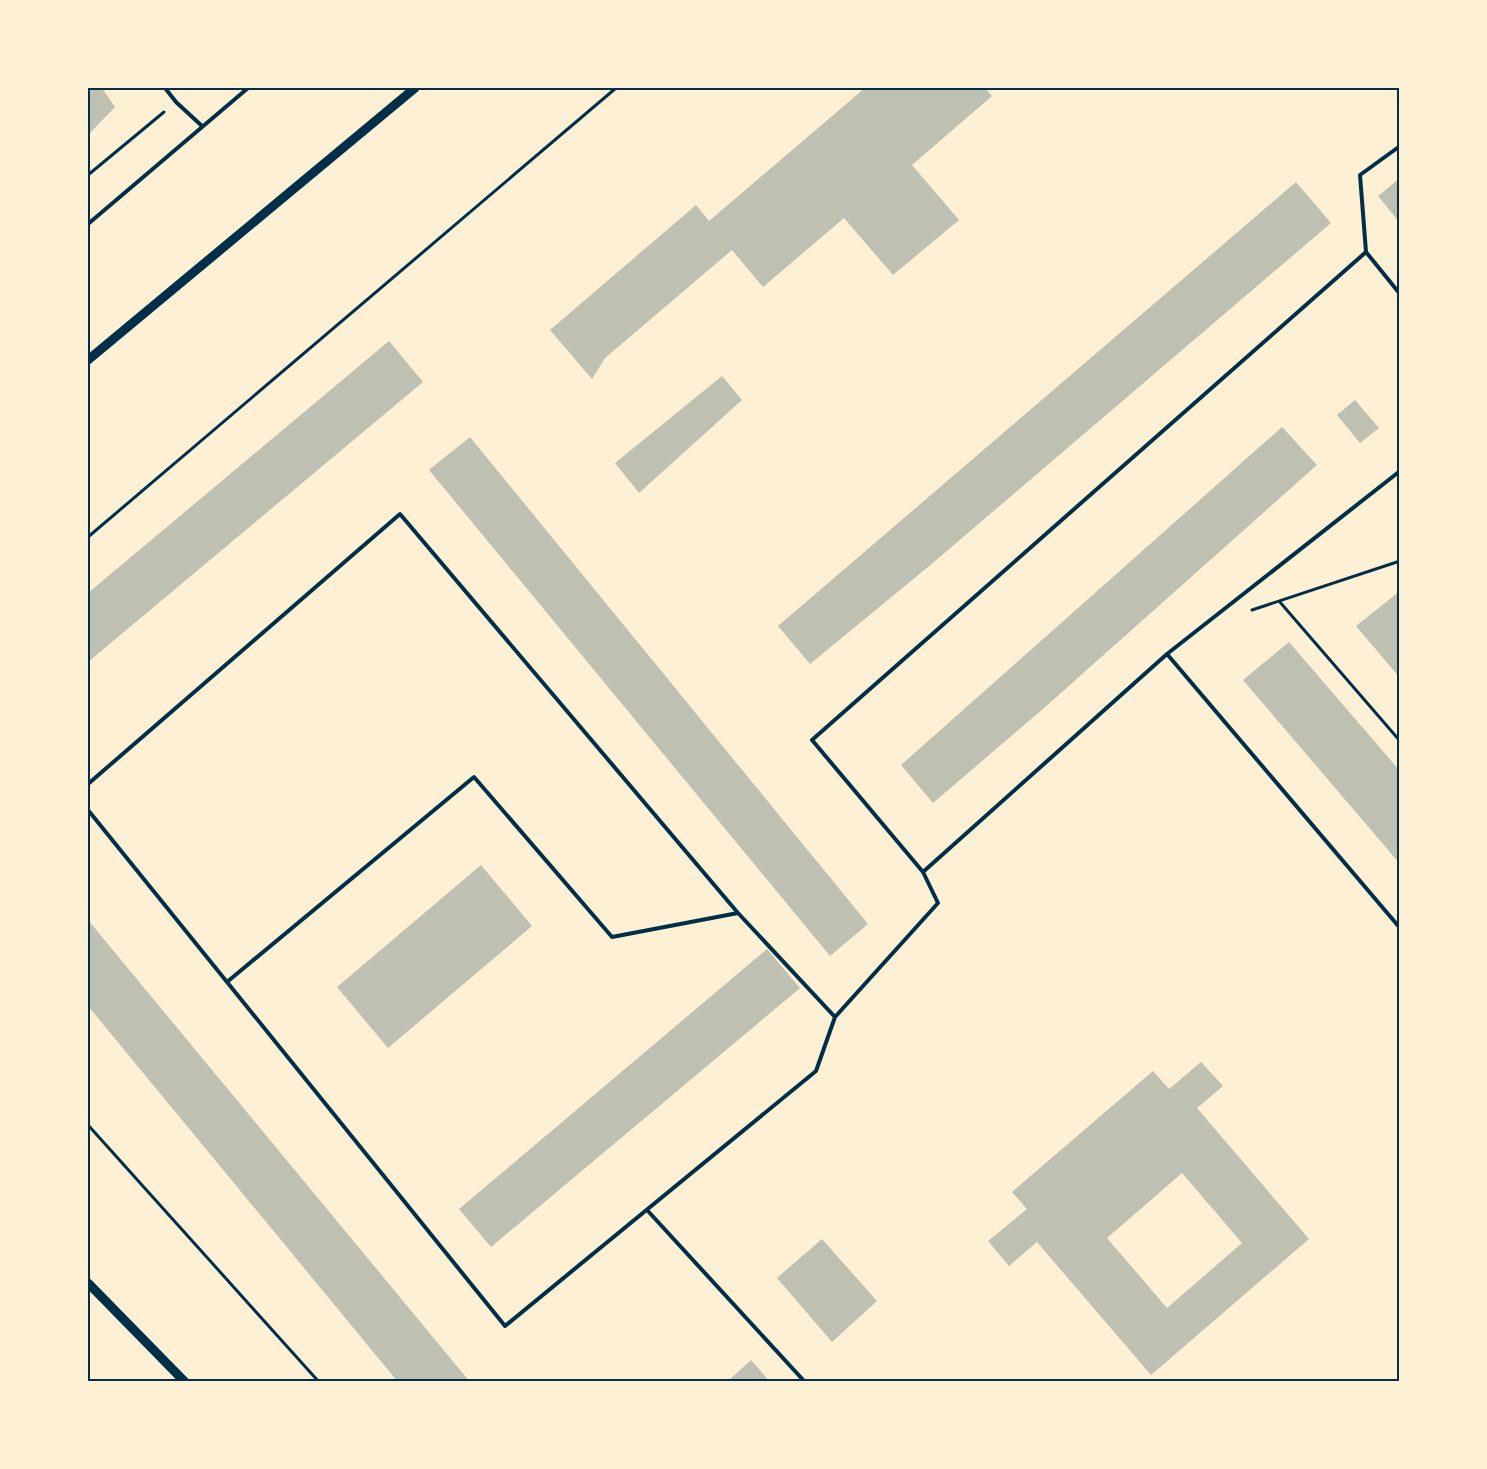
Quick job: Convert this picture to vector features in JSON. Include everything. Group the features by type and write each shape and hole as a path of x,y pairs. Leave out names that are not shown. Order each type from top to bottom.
{"street":[{"path":"88,360 415,88"},
{"path":"88,1283 185,1382"}],"lane":[{"path":"165,88 176,102 202,126"},
{"path":"88,224 248,88"},
{"path":"1400,146 1360,175 1366,252 1400,294"},
{"path":"88,810 505,1326 816,1071 835,1017 938,903 923,872 812,740 1366,252"},
{"path":"923,872 1167,654 1400,471"},
{"path":"88,784 400,514 738,913 835,1017"},
{"path":"1167,654 1400,928"},
{"path":"227,982 474,777 612,937 738,913"},
{"path":"647,1210 805,1382"}],"path":[{"path":"88,537 616,88"},
{"path":"88,175 176,102"},
{"path":"1244,612 1400,561"},
{"path":"1278,601 1400,741"},
{"path":"88,1125 319,1382"}],"building":[{"path":"88,88 102,88 115,107 88,135"},
{"path":"865,88 985,88 992,96 912,165 959,220 893,275 844,218 763,287 732,250 605,358 592,379 550,330 696,205 709,221"},
{"path":"1400,178 1400,223 1378,196"},
{"path":"1296,182 1331,223 928,567 810,664 778,626"},
{"path":"389,341 423,382 88,662 88,593"},
{"path":"722,376 742,400 639,493 615,463"},
{"path":"1355,400 1379,428 1360,443 1337,415"},
{"path":"1282,427 1317,465 1044,708 933,803 901,765"},
{"path":"470,437 868,924 830,956 429,470"},
{"path":"1400,591 1400,678 1356,626"},
{"path":"1289,642 1400,771 1400,864 1243,680"},
{"path":"481,865 532,926 388,1048 337,987"},
{"path":"88,920 470,1382 398,1382 88,1006"},
{"path":"767,949 800,988 491,1247 459,1209"},
{"path":"1201,1062 1223,1086 1197,1108 1309,1239 1151,1375 1037,1242 1009,1266 988,1241 1027,1209 1012,1192 1153,1071 1169,1089","holes":["1182,1173 1242,1243 1167,1308 1107,1238"]},
{"path":"822,1239 877,1301 832,1342 777,1278"},
{"path":"751,1360 770,1382 727,1382"}]}
